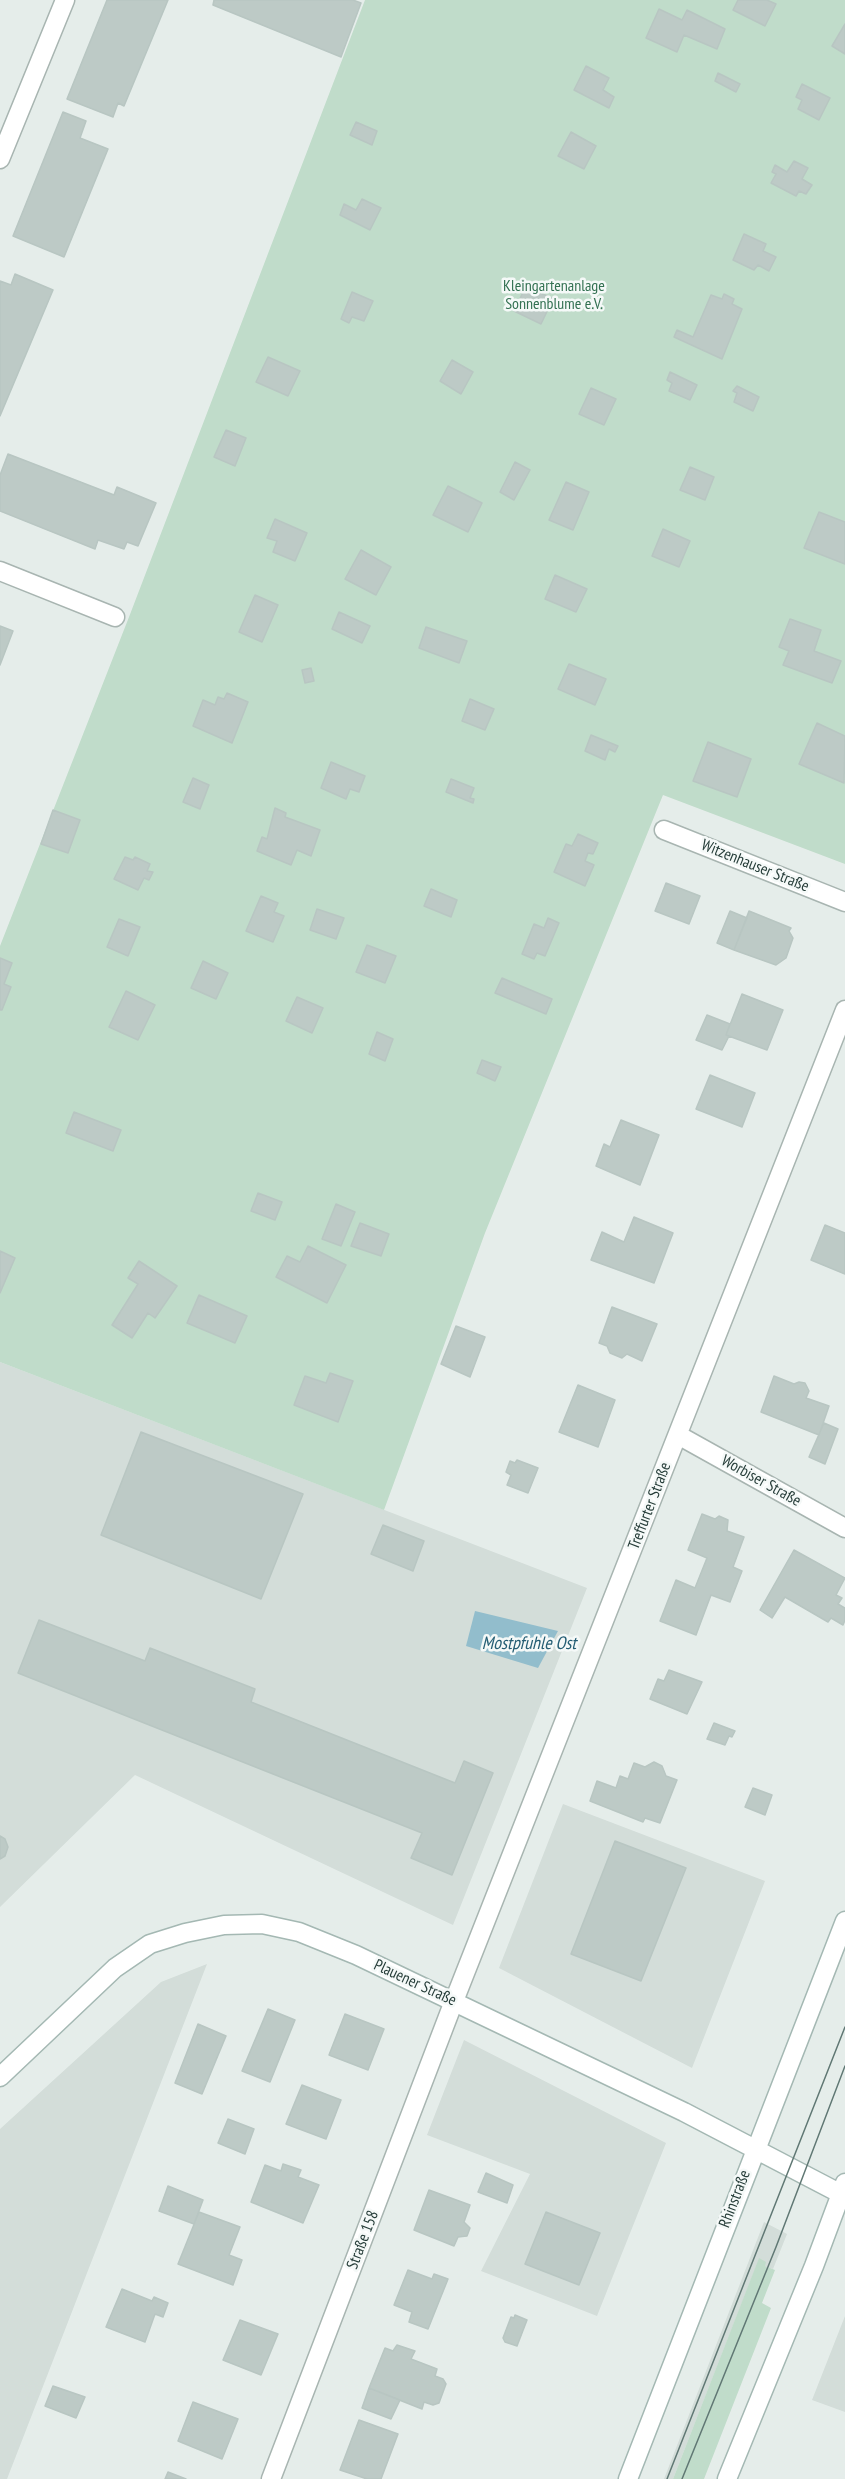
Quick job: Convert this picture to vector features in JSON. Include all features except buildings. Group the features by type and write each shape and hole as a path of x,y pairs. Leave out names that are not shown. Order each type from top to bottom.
{"street":[{"path":"0,159 65,0"},
{"path":"0,571 115,617"},
{"name":"Witzenhauser Straße","path":"664,830 845,902"},
{"name":"Treffurter Straße","path":"454,2001 845,1010"},
{"name":"Worbiser Straße","path":"678,1435 845,1528"},
{"name":"Rhinstraße","path":"628,2479 754,2150 845,1921"},
{"name":"Plauener Straße","path":"0,2077 115,1968 150,1944 186,1932 224,1924 262,1924 299,1932 330,1943 684,2112 754,2150 844,2191"},
{"name":"Straße 158","path":"270,2479 454,2001"},
{"path":"727,2479 844,2191"}],"shaded area":[{"path":"0,1362 587,1588 453,1925 135,1775 0,1907"},
{"path":"563,1804 765,1881 692,2068 499,1968"},
{"path":"207,1964 7,2479 0,2479 0,2129 161,1982"},
{"path":"464,2040 666,2143 597,2316 481,2271 530,2174 427,2135"},
{"path":"764,2222 787,2234 773,2269 765,2266 759,2259 673,2479 664,2479"},
{"path":"845,2316 845,2412 812,2400"}],"green space":[{"name":"Kleingartenanlage Sonnenblume e.V.","path":"365,0 845,0 845,864 663,795 485,1233 384,1510 0,1362 0,946 129,617"},
{"path":"759,2258 766,2262 765,2266 775,2270 762,2303 771,2308 704,2479 673,2479"}],"water":[{"name":"Mostpfuhle Ost","path":"475,1611 558,1631 538,1668 466,1646"}],"tram line":[{"path":"667,2479 845,2027"},
{"path":"682,2479 776,2247 845,2066"}]}
